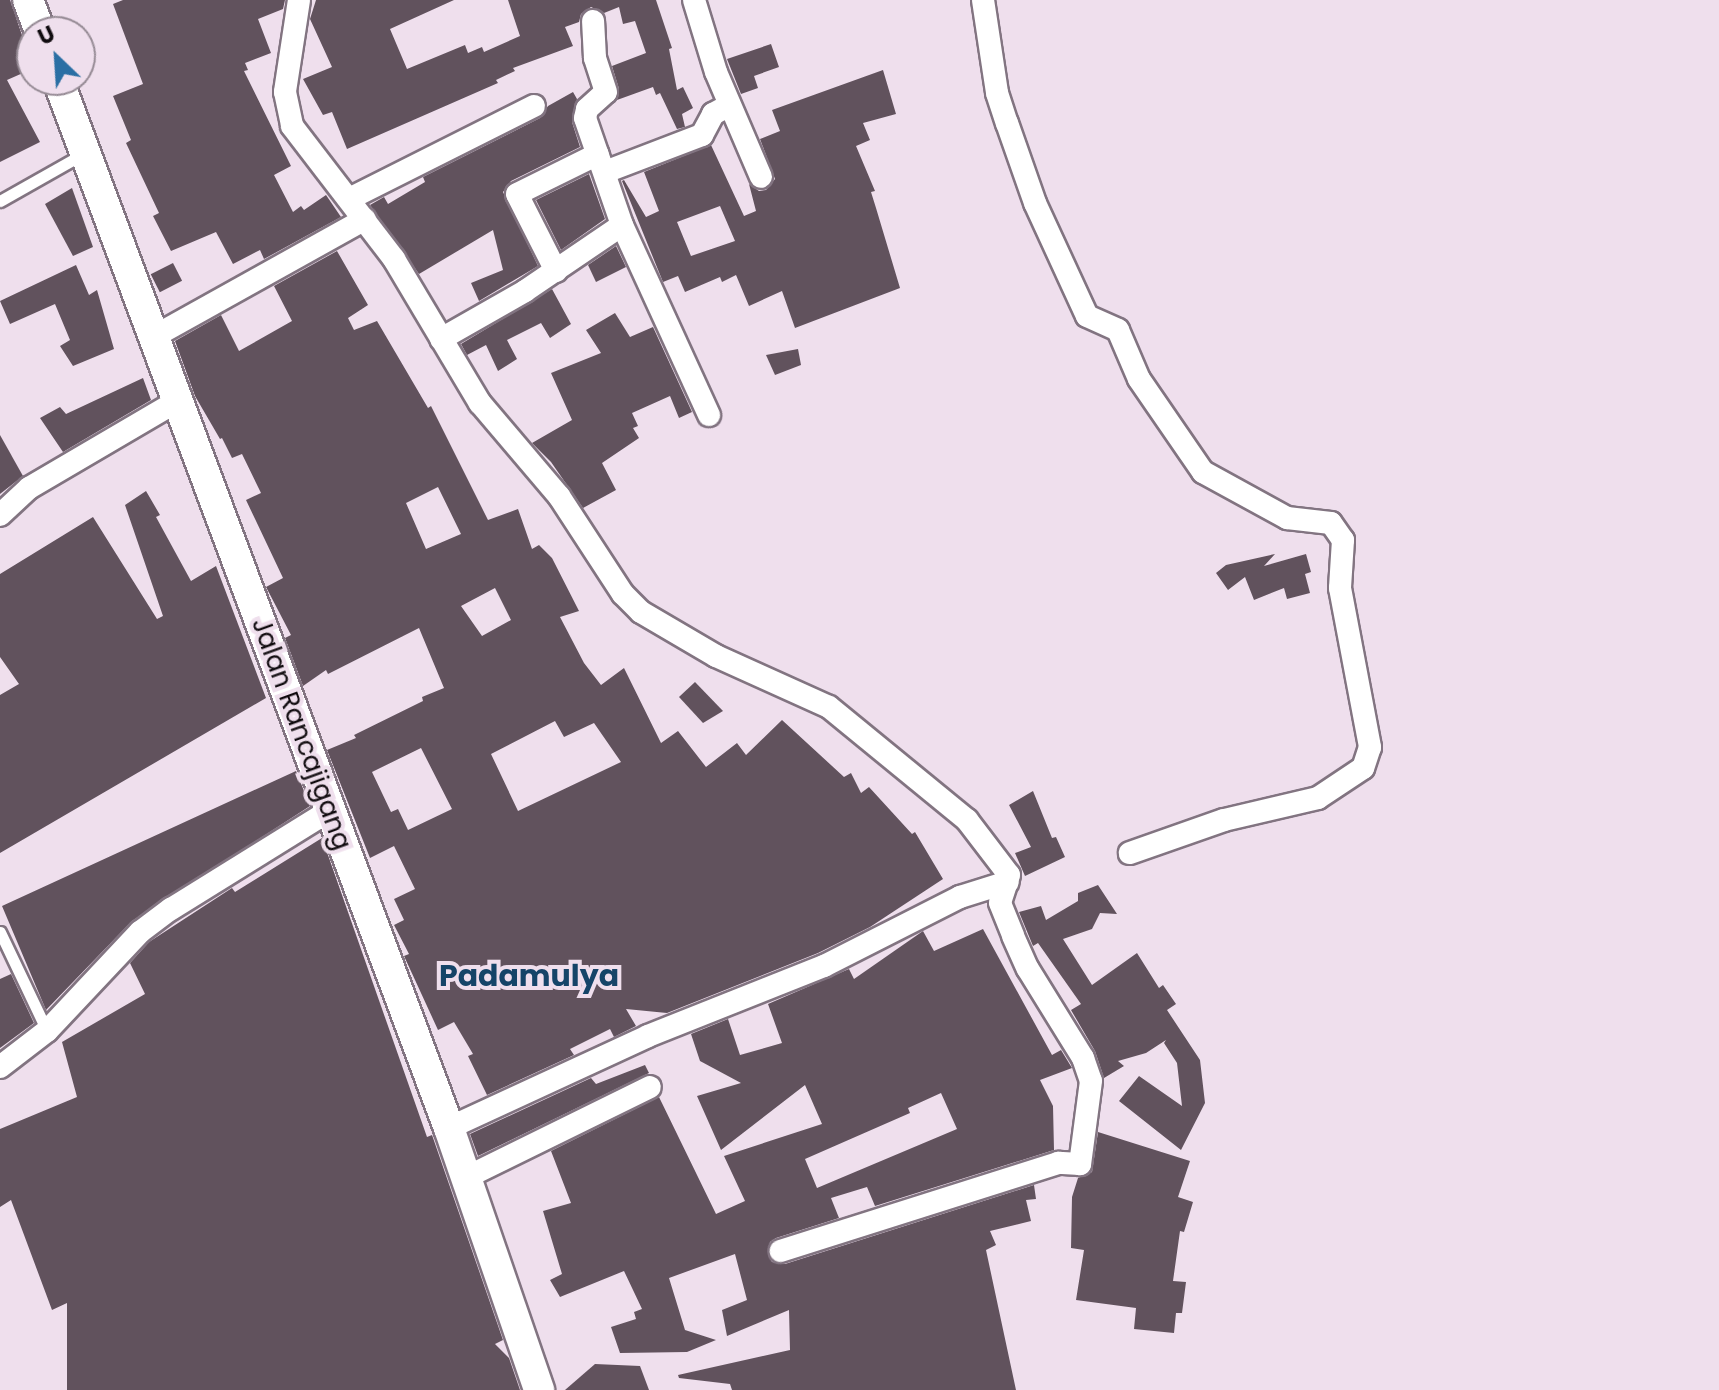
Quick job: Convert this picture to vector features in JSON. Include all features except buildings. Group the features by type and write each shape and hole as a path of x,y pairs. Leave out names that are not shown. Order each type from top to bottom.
{"main road":[{"name":"Jalan Rancajigang","path":"64,96 449,1128 539,1390"}],"street":[{"path":"299,0 285,92 287,113 292,126 349,199 349,227 441,339 480,403 552,487 623,594 641,612 716,656 829,707 967,820 1009,875 1000,903 1013,936 1028,969 1079,1050 1091,1081 1080,1164 1064,1165 781,1251"},
{"path":"694,0 730,105 761,177"},
{"path":"983,0 997,93 1035,203 1087,316 1118,330 1139,379 1203,472 1215,482 1287,518 1331,523 1343,540 1340,588 1370,747 1363,768 1318,798 1224,820 1130,853"},
{"path":"593,21 595,58 606,92 587,109 585,118 622,225 709,415"},
{"path":"556,271 517,194 602,163 702,135 713,114 730,105"},
{"path":"349,199 534,106"},
{"path":"441,339 556,271 622,225"},
{"path":"155,336 282,268 349,227"},
{"path":"0,515 29,488 179,400"},
{"path":"0,1067 47,1031 140,932 197,892 329,811"},
{"path":"449,1128 648,1036 824,966 960,897 1008,882"},
{"path":"465,1178 650,1087"}],"lane":[{"path":"0,201 86,153"},
{"path":"0,932 47,1031"}],"district":[{"name":"Padamulya","path":"529,976"}]}
